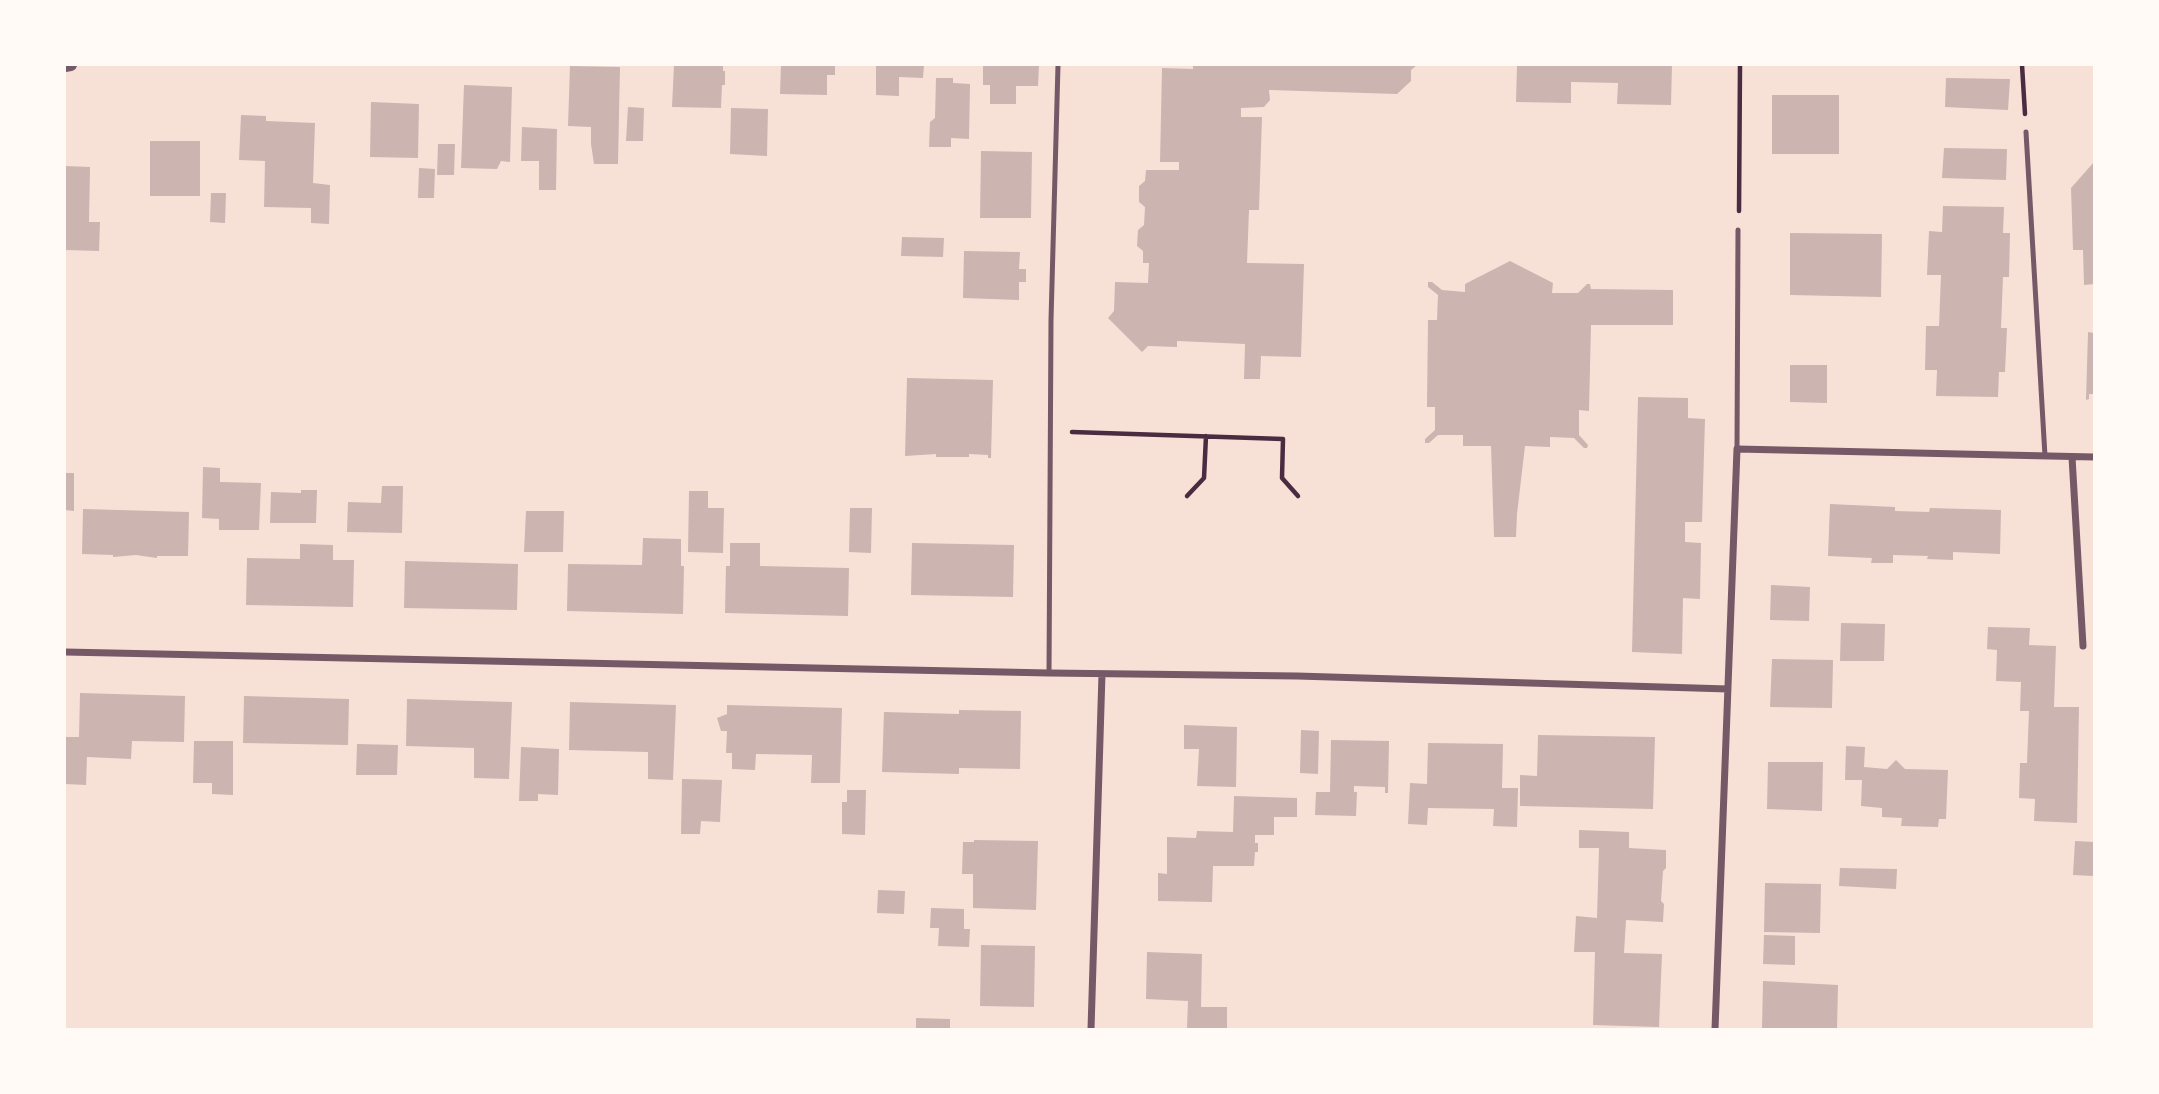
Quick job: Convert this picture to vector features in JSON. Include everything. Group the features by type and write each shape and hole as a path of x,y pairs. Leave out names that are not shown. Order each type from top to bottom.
{"street":[{"path":"65,66 71,65"},
{"path":"1715,1029 1737,449 2094,457"},
{"path":"2072,457 2083,646"},
{"path":"65,652 1297,676 1728,690"},
{"path":"1091,1029 1102,674"}],"lane":[{"path":"1049,673 1051,320 1058,65"},
{"path":"2026,132 2045,456"},
{"path":"1737,449 1738,230"}],"path":[{"path":"1738,230 1740,65"},
{"path":"2022,65 2026,132"},
{"path":"1050,431 1283,439 1282,478 1298,496"},
{"path":"1187,496 1204,478 1206,436"}],"building":[{"path":"674,65 723,65 725,85 722,85 721,108 672,107"},
{"path":"781,65 835,65 835,75 827,75 827,95 780,94"},
{"path":"876,65 924,65 923,78 899,77 899,96 876,95"},
{"path":"983,65 1039,65 1038,86 1016,86 1016,104 990,104 990,85 983,85"},
{"path":"1193,65 1417,65 1411,70 1411,81 1397,94 1269,90 1270,100 1264,107 1241,108 1241,117 1262,117 1259,210 1249,210 1247,263 1304,264 1301,357 1261,356 1260,379 1244,379 1245,344 1177,341 1177,347 1148,346 1142,352 1108,318 1114,311 1115,282 1148,283 1149,263 1143,263 1143,251 1137,246 1138,230 1144,225 1145,207 1139,202 1139,186 1145,181 1146,170 1179,170 1179,162 1160,162 1162,68 1193,69"},
{"path":"1517,65 1672,65 1671,105 1617,104 1618,83 1571,82 1571,103 1516,102"},
{"path":"570,66 620,67 618,164 594,164 591,127 568,126"},
{"path":"936,78 953,78 953,83 970,84 969,139 951,138 951,147 929,147 930,122 935,118"},
{"path":"1946,78 2010,79 2008,110 1945,107"},
{"path":"464,85 512,87 510,162 501,161 497,169 461,168"},
{"path":"1772,95 1839,95 1839,154 1772,154"},
{"path":"371,102 419,104 418,158 370,157"},
{"path":"628,107 644,108 643,141 626,141"},
{"path":"731,108 768,109 767,156 730,154"},
{"path":"241,115 266,116 266,121 315,123 313,183 330,185 329,224 311,223 311,208 264,207 265,161 239,160"},
{"path":"522,127 557,129 556,190 539,190 539,161 521,161"},
{"path":"150,141 200,141 200,196 150,196"},
{"path":"438,144 455,144 454,175 437,175"},
{"path":"1944,148 2007,149 2006,180 1942,178"},
{"path":"981,151 1032,152 1031,218 980,218"},
{"path":"2094,162 2094,284 2084,285 2083,250 2073,250 2071,188"},
{"path":"65,166 90,167 89,222 100,222 99,251 65,250"},
{"path":"419,168 435,169 434,198 418,198"},
{"path":"211,193 226,193 225,223 210,222"},
{"path":"1943,206 2004,207 2003,233 2010,233 2009,277 2003,277 2001,328 2007,328 2005,372 1999,372 1998,397 1936,396 1937,370 1925,370 1926,326 1939,326 1941,275 1927,275 1929,231 1942,232"},
{"path":"1790,233 1882,234 1881,297 1790,295"},
{"path":"902,237 944,238 943,257 901,256"},
{"path":"964,251 1020,252 1019,269 1026,269 1026,282 1019,282 1019,300 963,298"},
{"path":"1510,261 1553,283 1552,293 1578,293 1587,284 1590,284 1591,289 1673,290 1673,325 1591,325 1589,411 1579,410 1579,435 1588,445 1587,448 1574,438 1550,437 1550,447 1525,446 1516,537 1494,537 1491,446 1463,446 1463,435 1438,435 1425,443 1425,439 1435,430 1435,407 1427,407 1428,320 1437,320 1438,295 1428,287 1428,282 1442,290 1465,292 1465,284"},
{"path":"2088,332 2094,333 2094,394 2089,394 2089,399 2086,400"},
{"path":"1790,365 1827,365 1827,403 1790,402"},
{"path":"907,378 993,380 991,458 988,458 988,455 969,454 969,457 936,457 936,454 905,456"},
{"path":"1638,397 1688,398 1688,418 1705,419 1702,522 1685,522 1685,542 1701,543 1700,599 1683,598 1682,654 1632,652"},
{"path":"203,467 220,468 220,482 261,483 259,530 219,530 219,519 202,518"},
{"path":"65,473 74,473 74,511 65,510"},
{"path":"382,486 403,486 402,533 347,532 348,502 381,503"},
{"path":"301,490 317,490 316,523 270,523 271,492 301,493"},
{"path":"689,491 708,491 708,508 724,508 723,553 688,552"},
{"path":"1830,504 1895,507 1895,511 1929,512 1930,508 2001,510 2000,554 1953,552 1953,560 1893,555 1893,563 1871,563 1872,558 1828,556"},
{"path":"850,508 872,508 871,553 849,552"},
{"path":"83,509 189,512 188,556 157,558 82,554"},
{"path":"526,511 564,511 563,552 524,552"},
{"path":"643,538 681,539 681,566 684,566 683,614 567,611 568,564 642,565"},
{"path":"730,543 760,543 760,566 849,568 848,616 725,613 726,566 730,566"},
{"path":"912,543 1014,545 1013,597 911,595"},
{"path":"300,544 333,545 333,560 354,560 353,607 246,605 247,558 300,559"},
{"path":"405,561 518,564 517,610 404,608"},
{"path":"1771,585 1810,587 1809,621 1770,620"},
{"path":"1841,623 1885,624 1884,661 1840,661"},
{"path":"1988,627 2030,628 2029,645 2056,646 2054,707 2079,707 2077,823 2034,821 2035,799 2019,798 2020,763 2027,763 2029,711 2020,711 2021,682 1996,681 1997,650 1987,649"},
{"path":"1772,659 1833,660 1832,708 1770,707"},
{"path":"80,693 185,696 184,742 132,741 131,759 87,757 86,785 65,784 65,737 79,737"},
{"path":"244,696 349,699 348,745 243,743"},
{"path":"407,699 512,702 509,779 474,778 474,748 406,746"},
{"path":"570,702 676,705 673,780 648,779 648,752 569,750"},
{"path":"727,705 842,708 840,783 811,783 812,755 756,754 755,770 732,769 732,753 726,753 727,731 721,731 717,718 727,714"},
{"path":"959,710 1021,711 1020,769 959,768 959,774 882,772 884,712 959,714"},
{"path":"1184,725 1237,727 1236,787 1197,786 1199,749 1184,749"},
{"path":"1301,730 1319,731 1318,774 1300,773"},
{"path":"1538,735 1655,737 1653,809 1520,806 1520,775 1537,776"},
{"path":"1331,740 1389,741 1388,793 1385,793 1385,787 1354,786 1354,792 1357,792 1356,816 1315,815 1316,792 1330,792"},
{"path":"194,741 233,741 233,795 212,794 212,783 193,783"},
{"path":"1428,743 1503,744 1502,788 1518,788 1517,827 1493,826 1494,809 1428,808 1427,825 1408,824 1410,783 1427,784"},
{"path":"357,744 398,745 397,775 356,775"},
{"path":"1846,746 1865,747 1864,767 1887,769 1896,760 1905,769 1948,770 1946,819 1939,819 1938,827 1901,826 1902,818 1882,817 1882,808 1861,806 1862,780 1845,780"},
{"path":"521,747 559,749 558,795 538,794 538,801 519,801"},
{"path":"1768,762 1823,762 1822,811 1767,809"},
{"path":"682,779 722,780 720,822 701,821 700,834 681,834"},
{"path":"847,790 866,790 865,835 842,834 842,802 847,802"},
{"path":"1234,796 1297,798 1297,817 1274,817 1274,835 1255,835 1258,852 1255,852 1254,866 1213,866 1212,902 1158,901 1158,873 1167,874 1167,837 1196,838 1197,831 1233,832"},
{"path":"1579,830 1629,832 1629,848 1666,850 1661,901 1664,904 1663,922 1626,920 1624,953 1662,954 1659,1027 1593,1025 1595,952 1574,952 1576,916 1597,918 1599,848 1579,848"},
{"path":"1038,841 1036,910 973,908 973,874 962,874 963,842"},
{"path":"2075,841 2094,842 2094,876 2073,875"},
{"path":"1840,868 1897,869 1896,889 1839,886"},
{"path":"1765,883 1821,884 1820,933 1764,932"},
{"path":"878,890 905,891 904,914 877,913"},
{"path":"931,908 964,909 964,929 970,929 969,947 938,946 939,928 930,928"},
{"path":"1764,935 1795,936 1795,965 1763,964"},
{"path":"981,945 1035,946 1034,1007 980,1006"},
{"path":"1147,952 1202,954 1201,1007 1227,1007 1227,1029 1187,1029 1188,1001 1146,999"},
{"path":"1763,981 1838,985 1837,1029 1762,1029"},
{"path":"916,1018 950,1019 950,1029 916,1029"}]}
